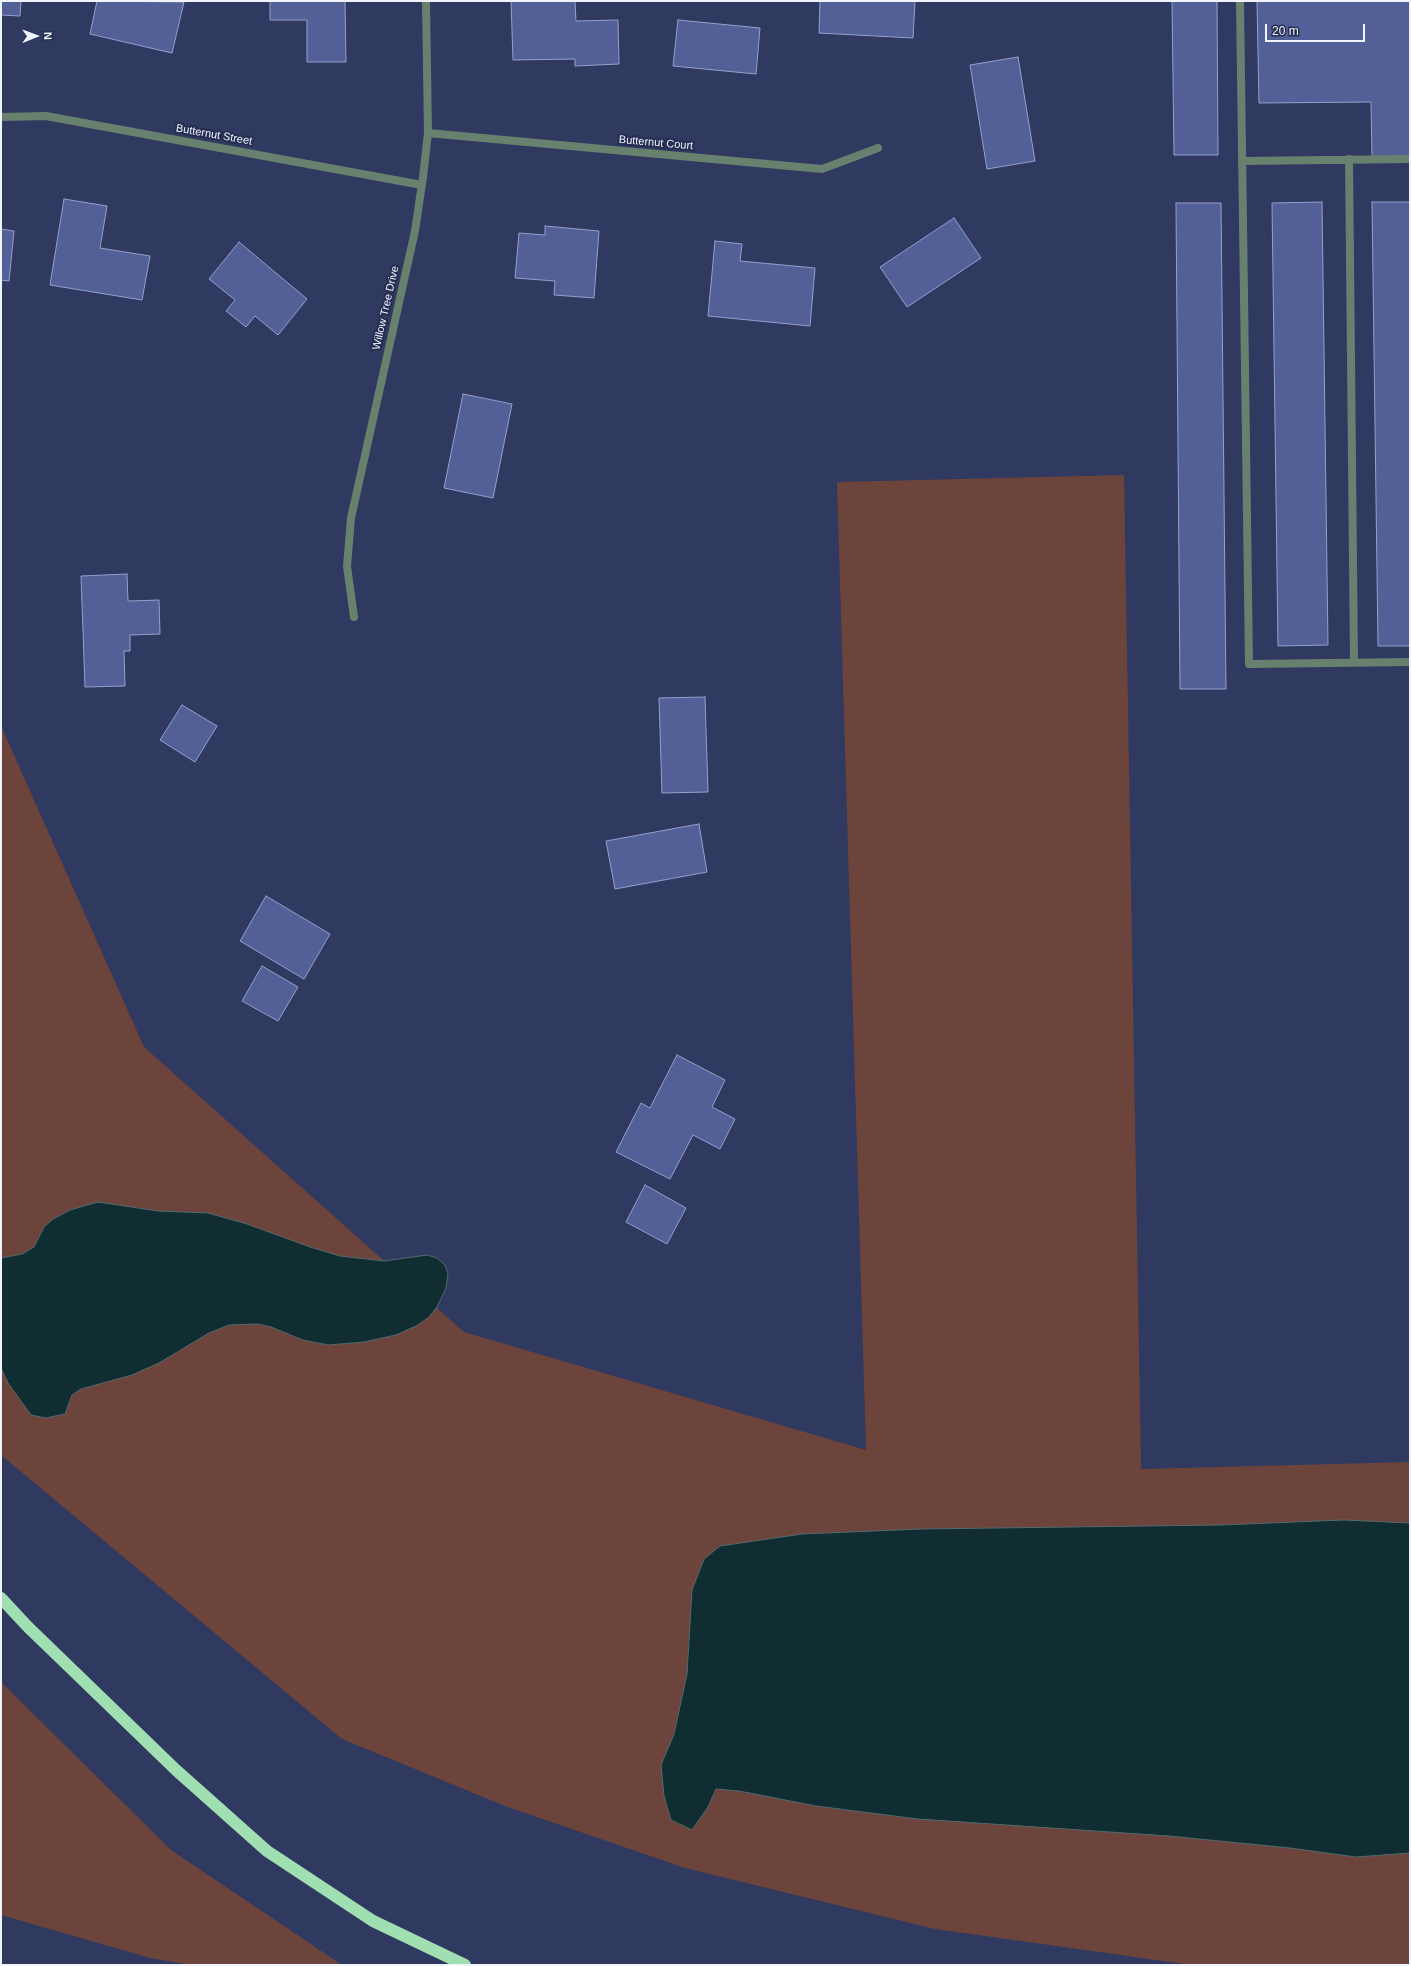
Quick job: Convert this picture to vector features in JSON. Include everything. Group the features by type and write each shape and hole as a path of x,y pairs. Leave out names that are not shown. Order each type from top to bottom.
{"highway":[{"path":"1,1598 28,1627 176,1770 267,1851 373,1921 465,1965"}],"street":[{"name":"Willow Tree Drive","path":"354,617 347,566 351,518 415,231 422,185 428,133 426,1"},
{"path":"1240,1 1249,664 1410,662"},
{"name":"Butternut Street","path":"1,117 46,116 422,185"},
{"name":"Butternut Court","path":"428,133 822,169 878,148"},
{"path":"1349,159 1354,662"},
{"path":"1242,161 1410,159"}],"shaded area":[{"path":"1124,475 1141,1469 1410,1462 1410,1965 1192,1965 935,1929 685,1868 505,1806 342,1739 1,1455 1,726 144,1047 464,1332 866,1450 837,482"},
{"path":"98,1202 158,1211 208,1213 247,1224 310,1247 340,1256 384,1261 427,1255 437,1258 445,1265 448,1274 446,1288 437,1307 428,1318 416,1326 396,1335 364,1342 328,1345 303,1340 271,1327 258,1324 229,1325 209,1333 159,1363 132,1375 81,1389 72,1395 65,1414 46,1418 31,1415 8,1383 1,1368 1,1258 22,1254 34,1247 44,1227 53,1219 70,1210"},
{"path":"1344,1520 1410,1523 1410,1853 1356,1857 1290,1848 1169,1836 918,1819 816,1806 739,1791 716,1789 708,1807 692,1830 671,1820 664,1796 661,1765 674,1734 687,1674 692,1590 704,1559 720,1546 802,1534 920,1529 1220,1525"},
{"path":"1,1682 171,1850 342,1965 191,1965 150,1958 1,1915"}],"building":[{"path":"1,1 21,1 20,16 1,15"},
{"path":"97,1 184,2 172,53 90,34"},
{"path":"270,1 345,1 346,62 307,62 307,20 270,20"},
{"path":"511,1 575,1 576,21 618,20 619,64 575,66 575,59 513,60"},
{"path":"820,1 915,1 913,38 819,33"},
{"path":"1172,1 1217,1 1218,155 1174,155"},
{"path":"1257,1 1410,1 1410,156 1372,157 1371,102 1259,103"},
{"path":"678,20 760,28 756,74 673,66"},
{"path":"1018,57 1035,161 987,169 970,65"},
{"path":"64,199 107,206 100,248 150,256 142,300 50,285"},
{"path":"1322,202 1328,645 1278,646 1272,203"},
{"path":"1372,202 1410,202 1410,646 1378,646"},
{"path":"1176,203 1221,203 1226,689 1180,689"},
{"path":"954,218 981,258 907,307 880,267"},
{"path":"545,226 599,231 594,298 554,295 555,281 515,278 519,233 545,235"},
{"path":"1,229 14,231 9,281 1,280"},
{"path":"715,241 742,244 740,261 815,268 810,326 708,316"},
{"path":"239,242 307,299 278,335 255,316 246,327 226,311 235,300 209,279"},
{"path":"463,394 512,404 493,498 444,488"},
{"path":"127,574 128,601 159,600 160,634 130,635 130,651 124,651 125,686 85,687 81,576"},
{"path":"705,697 708,792 662,793 659,698"},
{"path":"182,705 217,726 195,762 160,740"},
{"path":"699,824 707,872 615,889 606,841"},
{"path":"266,896 330,934 304,979 240,941"},
{"path":"262,966 298,987 278,1021 242,1001"},
{"path":"677,1055 725,1080 712,1107 735,1119 720,1149 693,1135 670,1179 616,1152 641,1103 650,1108"},
{"path":"645,1185 686,1208 667,1244 626,1222"}]}
